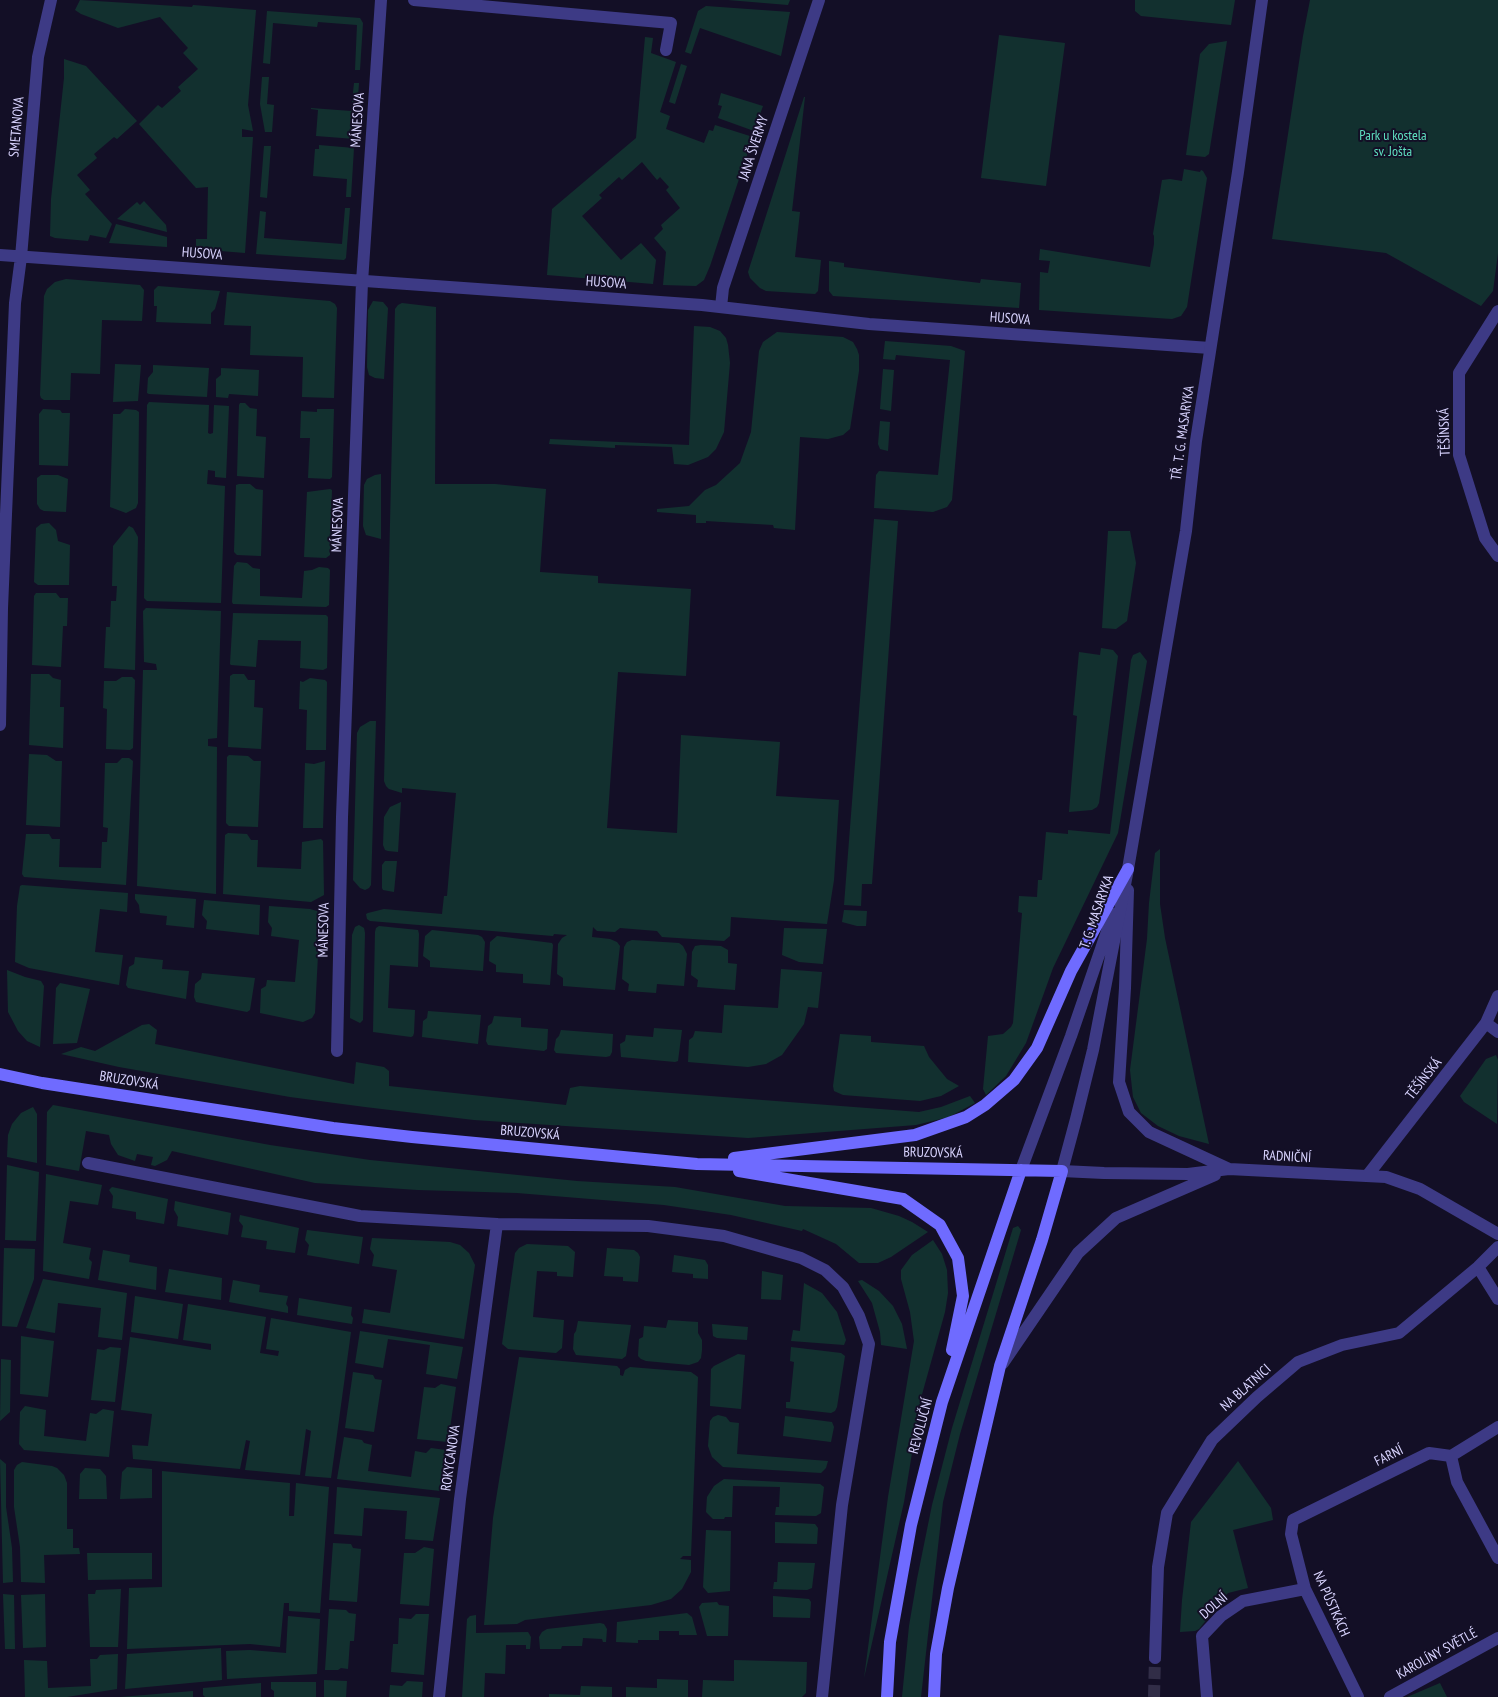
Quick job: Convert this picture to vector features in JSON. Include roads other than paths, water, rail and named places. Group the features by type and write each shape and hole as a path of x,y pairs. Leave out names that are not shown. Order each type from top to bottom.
{"main road":[{"path":"697,1164 818,1146 914,1135 966,1116 985,1105 1014,1080 1037,1048 1072,971 1128,869"},
{"name":"BRUZOVSKÁ","path":"0,1074 42,1083 334,1128 697,1164 1062,1171"},
{"path":"697,1164 903,1199 940,1226 958,1258 963,1296 942,1402"},
{"name":"REVOLUČNÍ","path":"887,1697 890,1642 911,1525 942,1402 1021,1170"},
{"path":"934,1697 936,1654 948,1588 1000,1366 1042,1240 1062,1171"}],"street":[{"name":"SMETANOVA","path":"0,725 2,608 16,303 38,57 51,0"},
{"name":"MÁNESOVA","path":"337,1051 342,817 362,282 381,0"},
{"path":"414,0 671,23 666,50"},
{"name":"JANA ŠVERMY","path":"721,307 723,288 819,0"},
{"name":"TŘ. T. G. MASARYKA","path":"1128,869 1186,531 1196,441 1238,172 1262,0"},
{"name":"HUSOVA","path":"0,255 721,307 869,324 1210,348"},
{"name":"TĚŠÍNSKÁ","path":"1498,311 1459,373 1459,455 1485,538 1498,556"},
{"path":"1128,869 1125,988 1119,1082 1129,1112 1149,1132 1229,1169"},
{"name":"T. G. MASARYKA","path":"1021,1170 1071,1036 1128,869"},
{"name":"T. G. MASARYKA","path":"1062,1171 1093,1050 1128,869"},
{"name":"TĚŠÍNSKÁ","path":"1367,1176 1486,1023 1498,996"},
{"path":"1486,1023 1498,1032"},
{"path":"88,1163 360,1216 497,1224 648,1226 724,1236 801,1258 825,1270 843,1287 859,1316 869,1344 842,1505 822,1697"},
{"path":"1000,1366 1078,1253 1116,1218 1229,1169"},
{"name":"RADNIČNÍ","path":"1062,1171 1188,1174 1229,1169 1386,1177 1420,1189 1498,1234"},
{"name":"ROKYCANOVA","path":"438,1697 460,1498 497,1224"},
{"name":"NA BLATNICI","path":"1155,1658 1158,1567 1167,1513 1212,1440 1257,1397 1298,1362 1342,1345 1399,1333 1478,1268 1498,1247"},
{"path":"1478,1268 1498,1299"},
{"path":"1498,1427 1451,1456 1457,1482 1498,1558"},
{"name":"FARNÍ","path":"1293,1520 1429,1453 1451,1456"},
{"name":"NA PŮSTKÁCH","path":"1293,1520 1290,1534 1306,1589 1358,1697"},
{"name":"DOLNÍ","path":"1207,1697 1202,1636 1221,1616 1243,1601 1306,1589"},
{"name":"KAROLÍNY SVĚTLÉ","path":"1390,1697 1498,1638"}],"tunnel":[{"path":"1154,1697 1155,1658"}],"park label":[{"name":"Park u kostela sv. Jošta","path":"1393,144"}]}
